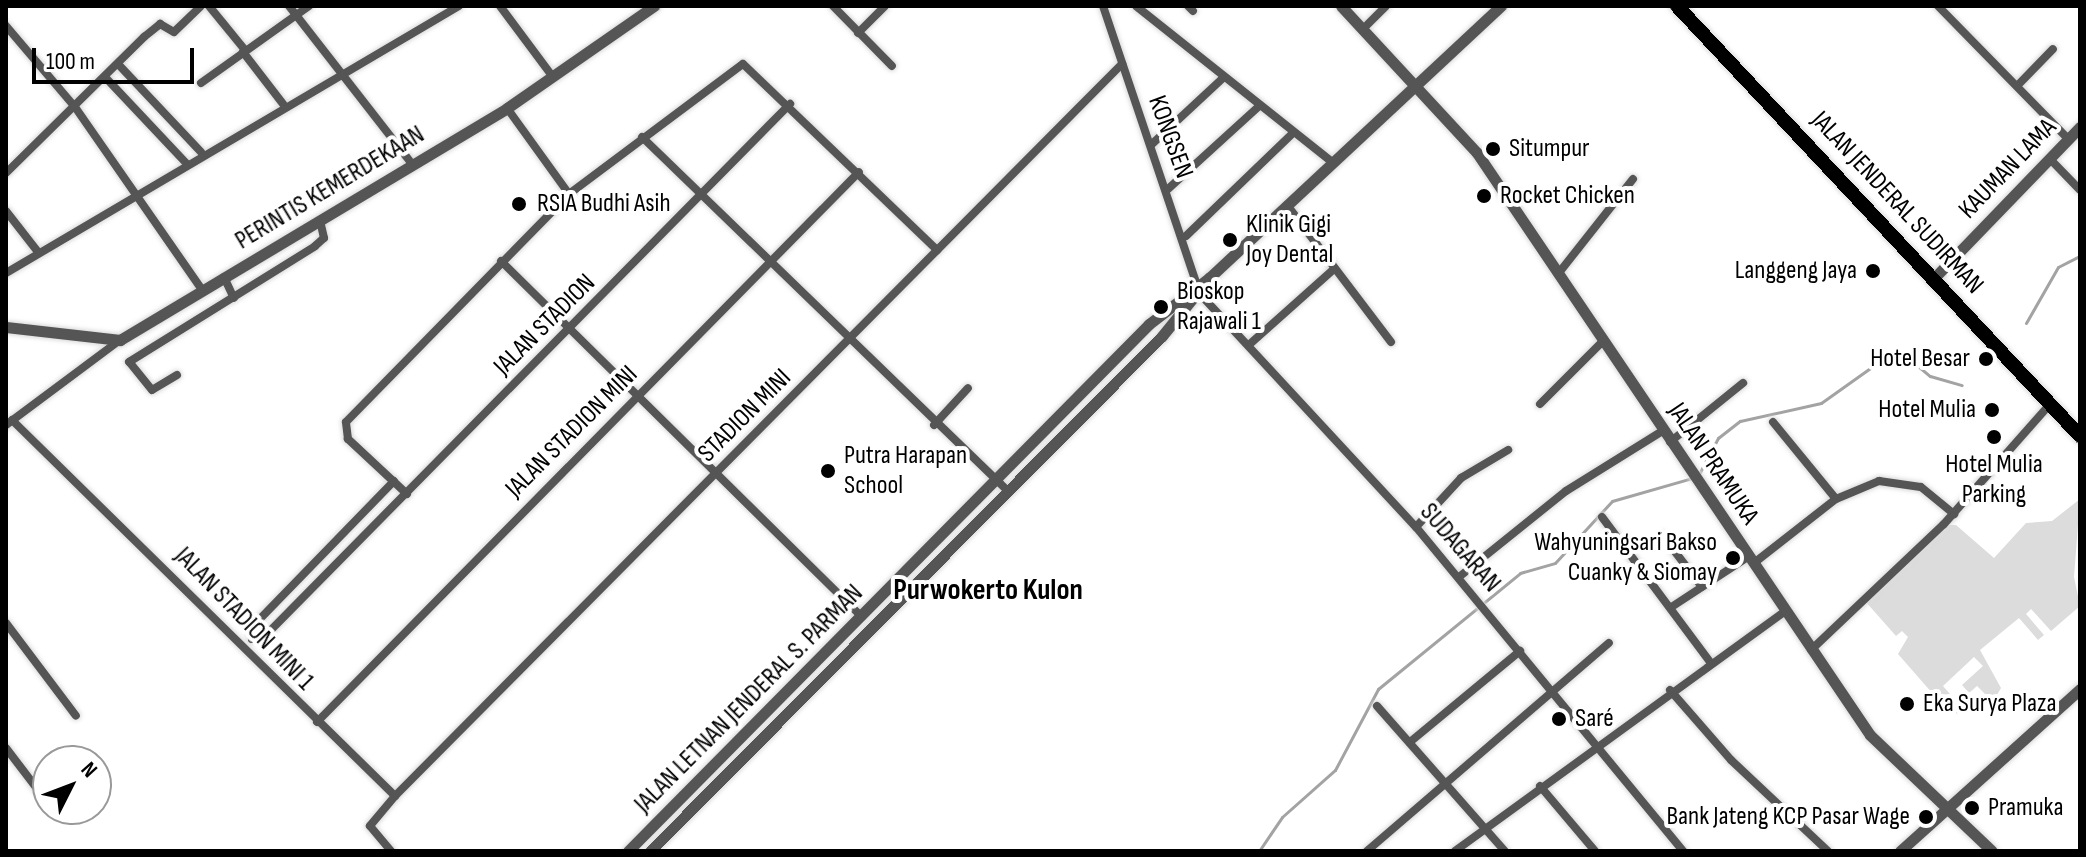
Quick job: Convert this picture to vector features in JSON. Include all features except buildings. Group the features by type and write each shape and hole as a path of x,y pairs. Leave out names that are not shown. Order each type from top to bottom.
{"main road":[{"name":"JALAN JENDERAL SUDIRMAN","path":"1677,6 1935,277 2080,436"}],"street":[{"path":"6,173 157,26 174,32 201,6"},
{"path":"209,6 283,104"},
{"path":"289,6 412,164"},
{"path":"201,83 309,6"},
{"path":"6,273 201,152 459,6"},
{"path":"500,6 553,77"},
{"name":"PERINTIS KEMERDEKAAN","path":"120,340 507,108 654,6"},
{"path":"833,6 892,66"},
{"path":"858,33 885,6"},
{"name":"KONGSEN","path":"1103,6 1186,236 1197,289"},
{"path":"1136,6 1222,79 1332,162"},
{"path":"1341,6 1417,85"},
{"path":"1364,28 1386,6"},
{"name":"JALAN LETNAN JENDERAL S. PARMAN","path":"628,851 858,613 997,480 1102,373 1209,278 1501,6"},
{"path":"1938,6 2069,140"},
{"path":"6,26 75,107 202,290"},
{"path":"2018,85 2053,49"},
{"path":"118,64 201,152"},
{"path":"407,494 344,426 569,194 743,64 790,104 937,250"},
{"name":"STADION MINI","path":"395,796 1122,64"},
{"path":"105,77 186,163"},
{"path":"1152,144 1222,79"},
{"name":"JALAN PRAMUKA","path":"1417,85 1477,153 1870,735 1945,810 1992,851"},
{"name":"JALAN STADION","path":"257,642 790,104"},
{"path":"1168,189 1258,107"},
{"path":"507,108 569,194"},
{"name":"KAUMAN LAMA","path":"1935,277 2080,127"},
{"path":"1186,236 1293,133"},
{"path":"642,137 934,425 1009,492"},
{"path":"2050,159 2080,190"},
{"name":"JALAN STADION MINI","path":"317,722 859,172"},
{"path":"1558,274 1633,179"},
{"path":"1287,205 1333,270 1391,342"},
{"path":"6,211 38,252"},
{"path":"177,375 152,390 129,362 315,246 324,238 320,220"},
{"path":"501,261 858,613"},
{"path":"1251,343 1333,270"},
{"path":"224,277 234,298"},
{"name":"JALAN LETNAN JENDERAL S. PARMAN","path":"650,851 1113,386 1197,289"},
{"name":"SUDAGARAN","path":"1197,289 1251,343 1416,527 1683,851"},
{"path":"6,327 120,340"},
{"path":"9,423 120,340"},
{"path":"1540,404 1603,341"},
{"path":"1102,373 1113,386"},
{"path":"1670,442 1743,383"},
{"path":"934,425 968,388"},
{"path":"1811,650 1954,514 2051,403"},
{"path":"1773,422 1836,499"},
{"name":"JALAN STADION MINI 1","path":"9,423 256,658 317,722 395,796"},
{"path":"1459,577 1566,491 1664,430"},
{"path":"1416,527 1461,478 1508,450"},
{"path":"1673,606 1751,560 1836,499 1901,479 1954,514"},
{"path":"256,658 257,642 251,628 394,481"},
{"path":"1602,517 1673,606 1710,662"},
{"path":"1663,536 1702,587"},
{"path":"315,559 328,573"},
{"path":"1455,851 1592,744 1785,611"},
{"path":"6,623 76,716"},
{"path":"1367,851 1609,643"},
{"path":"1410,742 1520,651"},
{"path":"1900,851 2080,689"},
{"path":"1670,690 1731,760 1828,851"},
{"path":"1377,706 1505,851"},
{"path":"6,748 32,782"},
{"path":"1540,786 1595,851"},
{"path":"391,851 370,826 395,796"}],"shaded area":[{"path":"2080,499 2074,577 2080,606 2051,631 2031,609 2026,614 2044,635 2038,640 2019,618 1980,650 2001,688 1993,702 1977,686 1969,693 1962,685 1983,666 1974,657 1943,686 1963,709 1957,714 1951,707 1932,708 1933,694 1898,654 1908,637 1902,631 1896,636 1865,601 1945,525 1956,525 1994,558 2026,523 2052,521"}],"waterway":[{"path":"2026,323 2058,267 2080,256"},
{"path":"1699,474 1718,438 1740,421 1821,403 1890,354 1900,351 1930,376 1962,385"},
{"path":"1259,851 1282,817 1335,770 1378,689 1520,573 1555,563 1612,501 1692,478"}],"place":[{"name":"Situmpur","path":"1493,149"},
{"name":"Rocket Chicken","path":"1484,196"},
{"name":"RSIA Budhi Asih","path":"519,204"},
{"name":"Klinik Gigi Joy Dental","path":"1230,240"},
{"name":"Langgeng Jaya","path":"1873,271"},
{"name":"Bioskop Rajawali 1","path":"1161,307"},
{"name":"Hotel Besar","path":"1986,359"},
{"name":"Hotel Mulia","path":"1992,410"},
{"name":"Hotel Mulia Parking","path":"1994,437"},
{"name":"Putra Harapan School","path":"828,471"},
{"name":"Wahyuningsari Bakso Cuanky & Siomay","path":"1733,558"},
{"name":"Eka Surya Plaza","path":"1907,704"},
{"name":"Saré","path":"1559,719"},
{"name":"Pramuka","path":"1972,808"},
{"name":"Bank Jateng KCP Pasar Wage","path":"1926,817"}],"district":[{"name":"Purwokerto Kulon","path":"988,590"}]}
